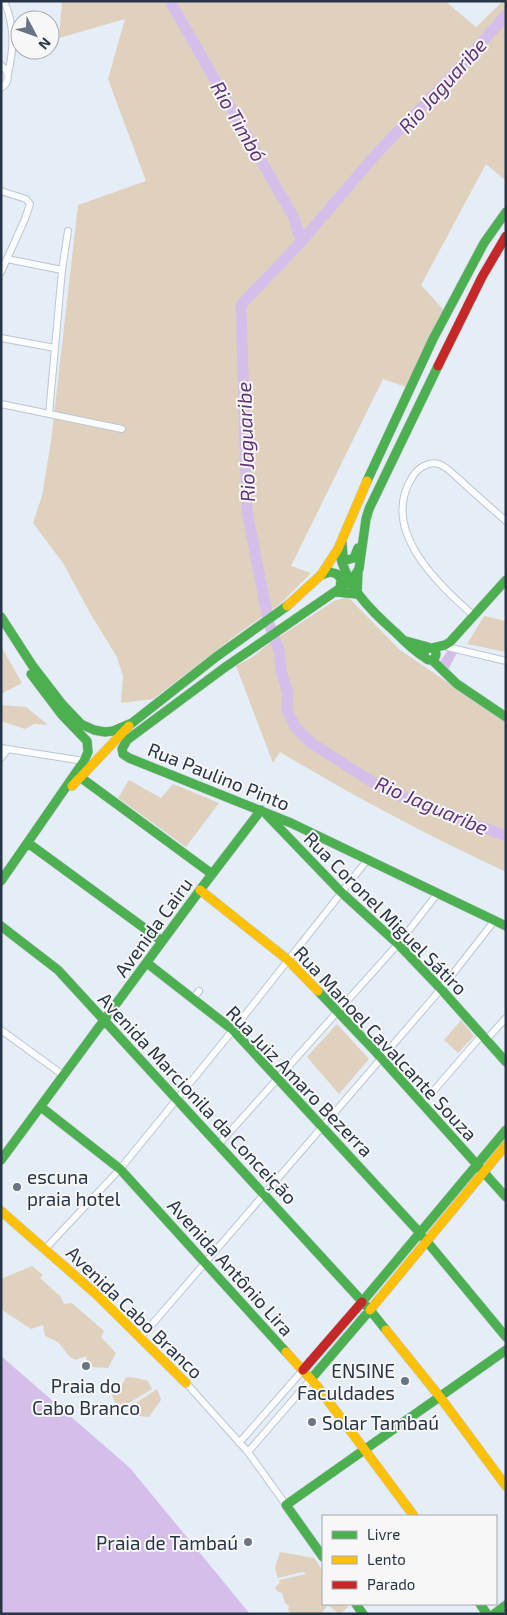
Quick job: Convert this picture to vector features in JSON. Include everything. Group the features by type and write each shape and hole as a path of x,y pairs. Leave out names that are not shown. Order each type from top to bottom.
{"main road":[{"path":"51,809 132,723 216,657 281,611 321,575 340,545 383,446 433,339 484,243 506,212"},
{"path":"340,545 344,558 349,560 354,558 369,508 410,421 425,396 482,277 506,236"},
{"path":"357,594 364,527"},
{"path":"340,545 343,570 357,594 414,650 430,658"},
{"path":"338,591 349,583 359,569"},
{"path":"321,575 332,572 338,573 341,579 338,591"},
{"path":"430,658 447,645 502,590 506,580"},
{"path":"338,591 357,594"},
{"name":"Rua Paulino Pinto","path":"338,591 224,668 127,740 122,749 124,754 129,758 291,823 506,926"},
{"path":"1,618 32,665 62,704 81,724 94,730 105,732 113,731 132,723"},
{"path":"1,630 38,685 87,742 88,752 84,761 1,881"},
{"path":"406,641 430,648"},
{"path":"447,645 430,648 424,652 441,671 506,717"},
{"path":"80,777 212,874"},
{"name":"Rua Coronel Miguel Sátiro","path":"261,810 341,892 398,944 506,1062"},
{"name":"Avenida Cairu","path":"1,1160 261,810"},
{"path":"280,829 287,823 291,823"},
{"path":"28,843 162,941"},
{"name":"Rua Manoel Cavalcante Souza","path":"200,890 288,960 381,1057 506,1197"},
{"name":"Avenida Marcionila da Conceição","path":"1,926 58,970 370,1310 440,1397 506,1486"},
{"name":"Rua Juiz Amaro Bezerra","path":"146,963 196,995 233,1030 420,1233 506,1337"},
{"name":"Avenida Antônio Lira","path":"41,1106 120,1169 206,1262 311,1379 413,1515"},
{"path":"303,1370 506,1130"},
{"path":"311,1379 506,1145"},
{"name":"Avenida Cabo Branco","path":"1,1211 46,1248 142,1336 186,1383"},
{"path":"322,1556 286,1505 506,1350"},
{"path":"494,1614 506,1605"}],"street":[{"path":"1,94 8,78 13,52 13,32 9,12 4,1"},
{"path":"1,65 8,74"},
{"path":"1,191 20,196 28,201 29,209 1,272"},
{"path":"49,414 62,270 68,231"},
{"path":"7,259 62,270"},
{"path":"1,338 55,348"},
{"path":"1,404 122,428"},
{"path":"474,616 436,581 420,559 403,520 402,506 404,494 414,474 419,469 429,463 438,464 449,471 506,521"},
{"path":"447,645 506,661"},
{"path":"1,758 5,748 84,761"},
{"path":"46,1248 120,1169 368,859"},
{"path":"219,1144 398,944 438,893"},
{"path":"142,1336 441,989 495,920"},
{"path":"423,1103 484,1038 506,1018"},
{"path":"1,1030 64,1075"},
{"path":"239,1443 303,1370"},
{"path":"248,1452 311,1379"},
{"name":"Avenida Cabo Branco","path":"186,1383 248,1452 286,1505"}],"shaded area":[{"path":"62,1 445,1 476,27 503,1 506,1 506,181 486,164 421,285 444,310 406,387 383,379 291,566 311,573 279,605 153,699 121,703 123,676 117,657 63,563 33,523 42,496 51,441 78,205 146,181 108,79 125,19 60,38"},
{"path":"348,597 400,650 506,722 506,872 392,815 280,752 273,763 236,666 251,658 270,643 334,601"},
{"path":"484,616 506,621 506,652 467,644"},
{"path":"1,646 22,683 1,694"},
{"path":"449,649 458,651 448,670 439,663"},
{"path":"1,705 26,707 48,725 34,724 25,729 1,721"},
{"path":"129,780 161,798 173,784 219,803 186,847 118,798"},
{"path":"461,1020 474,1036 458,1053 444,1040"},
{"path":"337,1024 369,1059 339,1094 307,1057"},
{"path":"32,1266 43,1275 40,1278 60,1296 64,1304 72,1303 104,1331 101,1337 116,1353 108,1368 90,1367 85,1364 87,1356 75,1360 69,1356 58,1342 45,1336 43,1325 31,1329 1,1309 1,1279"},
{"path":"1,1356 130,1468 250,1614 1,1614"},
{"path":"126,1377 148,1381 152,1389 121,1408 116,1404 112,1396 115,1391 119,1391"},
{"path":"157,1389 161,1400 149,1417 139,1416 130,1407"},
{"path":"280,1552 314,1558 322,1570 322,1605 347,1605 348,1607 340,1614 327,1606 321,1614 290,1613 289,1606 285,1603 282,1593 275,1588 279,1583 283,1584 279,1580 306,1574 301,1572 278,1578 275,1568"}],"waterway":[{"name":"Rio Timbó","path":"170,1 294,218 301,242"},
{"name":"Rio Jaguaribe","path":"506,15 452,76 377,153 301,242 241,305 247,511 269,624 279,650 281,671 288,693 287,710 295,727 311,743 385,790 506,836"}],"traffic: fast":[{"path":"367,481 433,339 484,243 506,212"},
{"path":"127,740 224,668 352,580 359,569 369,509 438,366"},
{"path":"342,542 343,556 346,560 354,558 358,548"},
{"path":"339,551 347,575 360,596 385,623 424,657"},
{"path":"321,575 330,572 337,574 341,579 340,589"},
{"path":"335,592 357,594 358,573"},
{"path":"432,648 450,642 506,580"},
{"path":"1,617 32,665 62,704 81,724 94,730 105,732 113,731 132,723 216,657 287,606"},
{"path":"406,641 428,647"},
{"path":"432,648 435,649 436,654 435,659 428,660 425,659 424,652 425,649 432,648"},
{"path":"432,660 457,684 506,717"},
{"path":"1,881 84,761 88,752 87,741 62,715 31,674"},
{"path":"127,740 122,749 123,754 129,758 291,823 506,926"},
{"path":"80,777 212,874"},
{"path":"1,1160 261,810"},
{"path":"267,815 341,892 398,944 506,1062"},
{"path":"28,843 162,941"},
{"path":"1,926 58,970 370,1310 386,1330"},
{"path":"147,963 233,1030 420,1233"},
{"path":"318,991 375,1051 506,1197"},
{"path":"41,1107 120,1169 286,1352"},
{"path":"362,1302 506,1130"},
{"path":"424,1238 506,1337"},
{"path":"311,1379 370,1310"},
{"path":"322,1556 286,1505 506,1350"},
{"path":"357,1605 363,1614"},
{"path":"481,1605 487,1614"},
{"path":"494,1614 506,1605"}],"traffic: slow":[{"path":"287,606 321,575 338,549 367,481"},
{"path":"72,786 129,726"},
{"path":"200,890 288,960 318,991"},
{"path":"370,1310 506,1145"},
{"path":"1,1211 96,1294 186,1383"},
{"path":"386,1330 440,1397 506,1486"},
{"path":"286,1352 317,1386 413,1515"}],"traffic: jam":[{"path":"438,366 482,277 506,236"},
{"path":"303,1370 362,1302"}],"place":[{"name":"escuna praia hotel","path":"17,1187"},
{"name":"Praia do Cabo Branco","path":"86,1366"},
{"name":"ENSINE Faculdades","path":"405,1381"},
{"name":"Solar Tambaú","path":"312,1422"},
{"name":"Praia de Tambaú","path":"248,1542"}]}
